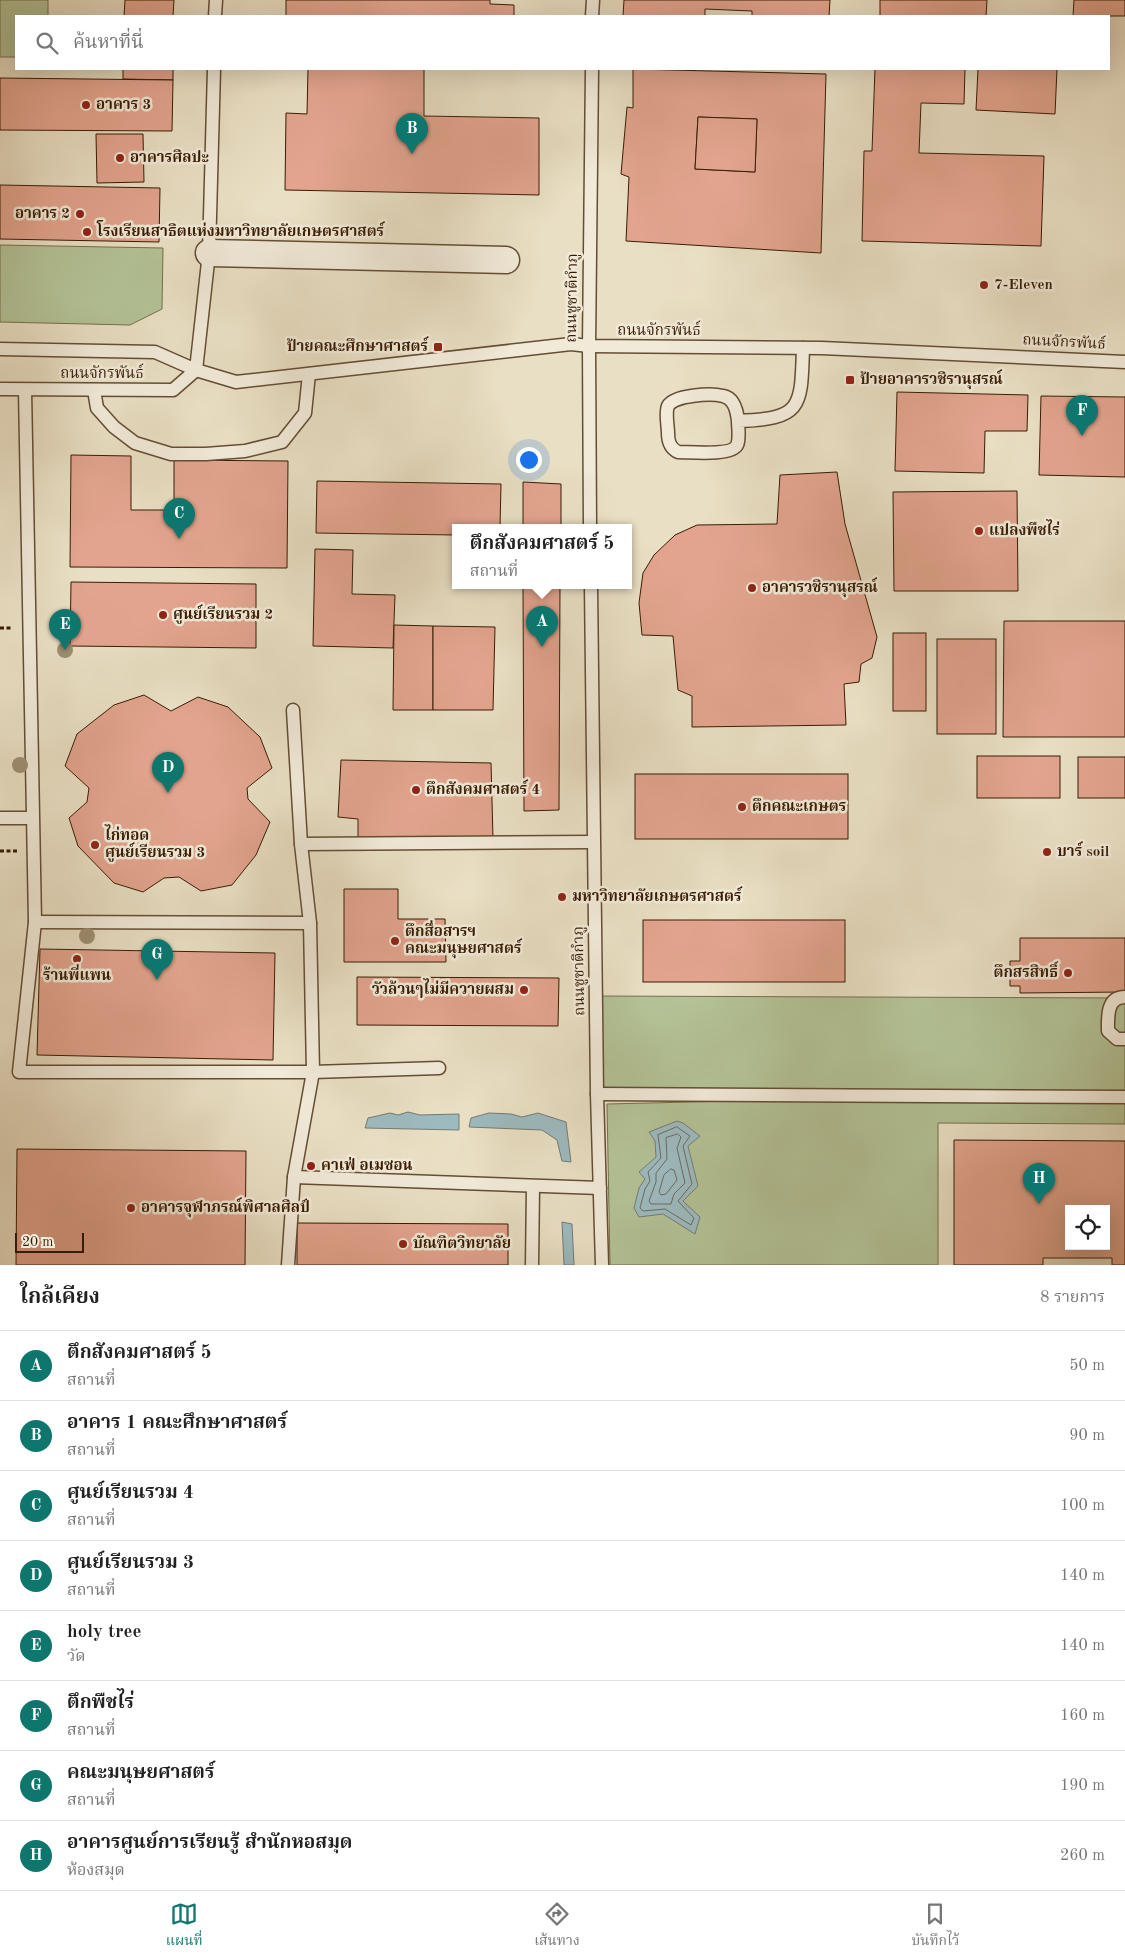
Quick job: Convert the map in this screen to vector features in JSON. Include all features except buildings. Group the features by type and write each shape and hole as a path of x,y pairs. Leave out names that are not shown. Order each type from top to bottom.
{"street":[{"path":"209,253 506,260"}],"lane":[{"path":"216,0 216,15"},
{"path":"592,15 593,0"},
{"path":"196,370 209,253 214,70"},
{"name":"ถนนชูชาติกำภู","path":"590,524 589,346 592,70"},
{"name":"ถนนจักรพันธ์","path":"0,349 155,352 196,370 236,382 571,344 589,346 803,348 1125,362"},
{"path":"738,421 766,420 789,412 798,402 803,348"},
{"name":"ถนนจักรพันธ์","path":"0,389 173,390 196,370"},
{"path":"94,390 97,408 114,427 135,444 171,454 206,454 245,451 282,442 305,413 309,374"},
{"path":"25,390 35,922 19,1072 313,1072 439,1068"},
{"path":"682,396 724,396 731,401 737,411 738,421 738,443 732,450 722,452 678,452 672,449 668,442 667,410 669,404 682,396"},
{"name":"ถนนชูชาติกำภู","path":"591,589 597,1094 602,1265"},
{"path":"288,1265 294,1177 313,1072 310,923 301,844 293,710"},
{"path":"0,818 32,818"},
{"path":"301,844 594,842"},
{"path":"35,922 310,923"},
{"path":"1125,998 1120,997 1112,1003 1108,1010 1108,1031 1118,1039 1125,1038"},
{"path":"597,1094 1125,1097"},
{"path":"294,1177 600,1188"},
{"path":"532,1265 533,1187"}],"green space":[{"path":"0,0 48,0 48,15 15,15 15,57 0,57"},
{"path":"0,245 163,248 162,309 130,325 0,322"},
{"path":"596,996 1125,998 1125,1124 938,1123 938,1265 610,1265 607,1104 903,1097 597,1094"}],"water":[{"path":"408,1112 420,1115 459,1114 459,1130 365,1128 368,1118 390,1113 398,1115"},
{"path":"489,1113 511,1114 522,1117 538,1113 566,1122 571,1162 562,1161 557,1140 542,1130 469,1127 471,1118"},
{"path":"677,1121 683,1123 700,1136 688,1146 698,1186 683,1201 700,1217 695,1234 663,1214 639,1217 634,1208 639,1188 645,1179 639,1172 656,1157 655,1141 649,1132"},
{"path":"562,1222 572,1224 574,1265 564,1265"}],"place":[{"name":"อาคาร 3","path":"86,105"},
{"name":"อาคาร 1 คณะศึกษาศาสตร์","path":"412,154"},
{"name":"อาคารศิลปะ","path":"120,158"},
{"name":"อาคาร 2","path":"80,214"},
{"name":"โรงเรียนสาธิตแห่งมหาวิทยาลัยเกษตรศาสตร์","path":"87,232"},
{"name":"7-Eleven","path":"984,285"},
{"name":"ป้ายคณะศึกษาศาสตร์","path":"438,347"},
{"name":"ป้ายอาคารวชิรานุสรณ์","path":"850,380"},
{"name":"ตึกพืชไร่","path":"1082,436"},
{"name":"แปลงพืชไร่","path":"979,531"},
{"name":"ศูนย์เรียนรวม 4","path":"179,539"},
{"name":"อาคารวชิรานุสรณ์","path":"752,588"},
{"name":"ศูนย์เรียนรวม 2","path":"163,615"},
{"name":"ตึกสังคมศาสตร์ 5","path":"542,647"},
{"name":"holy tree","path":"65,650"},
{"name":"ตึกสังคมศาสตร์ 4","path":"416,790"},
{"name":"ศูนย์เรียนรวม 3","path":"168,793"},
{"name":"ตึกคณะเกษตร","path":"742,807"},
{"name":"ไก่ทอด ศูนย์เรียนรวม 3","path":"95,845"},
{"name":"บาร์ soil","path":"1047,852"},
{"name":"มหาวิทยาลัยเกษตรศาสตร์","path":"562,897"},
{"name":"ตึกสื่อสารฯ คณะมนุษยศาสตร์","path":"395,941"},
{"name":"ร้านพี่แพน","path":"77,959"},
{"name":"ตึกสรสิทธิ์","path":"1068,973"},
{"name":"คณะมนุษยศาสตร์","path":"157,980"},
{"name":"วัวล้วนๆไม่มีควายผสม","path":"524,990"},
{"name":"คาเฟ่ อเมซอน","path":"311,1166"},
{"name":"อาคารศูนย์การเรียนรู้ สำนักหอสมุด","path":"1039,1204"},
{"name":"อาคารจุฬาภรณ์พิศาลศิลป์","path":"131,1208"},
{"name":"บัณฑิตวิทยาลัย","path":"403,1244"}]}
